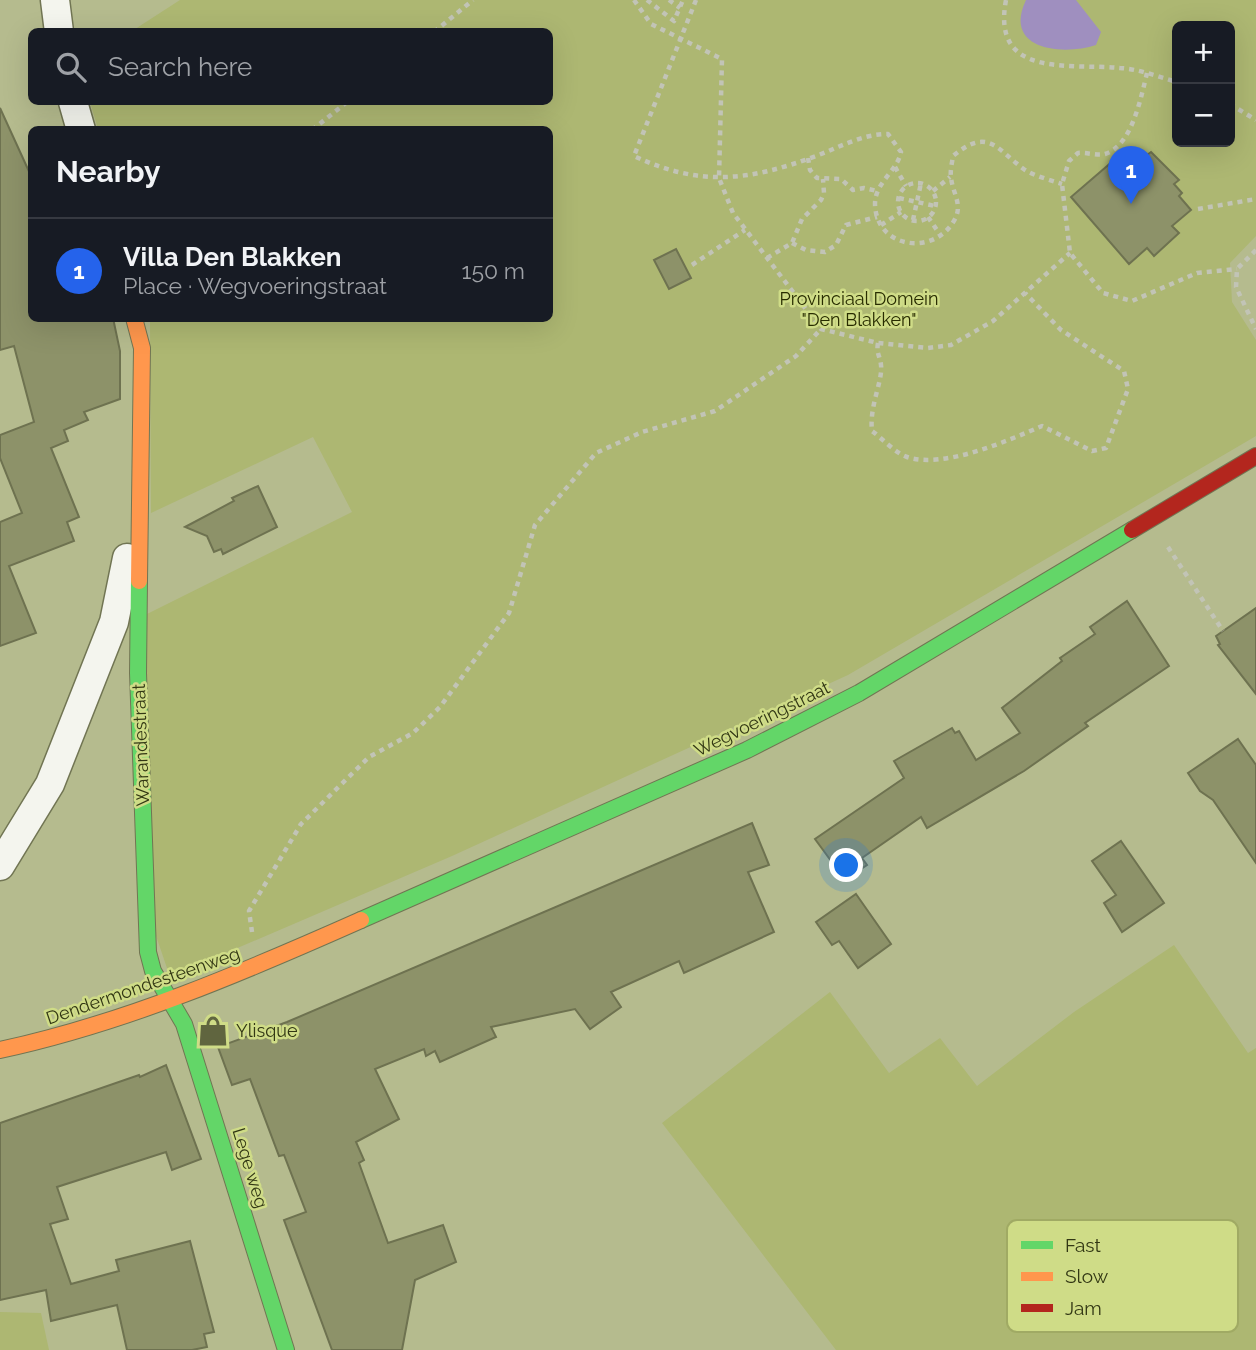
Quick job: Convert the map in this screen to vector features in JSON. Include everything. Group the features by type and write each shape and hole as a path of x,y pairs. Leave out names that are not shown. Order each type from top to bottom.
{"main road":[{"name":"Warandestraat","path":"135,322 142,348 138,673 148,952 153,971 172,1000"},
{"name":"Wegvoeringstraat","path":"258,966 505,859 772,737 859,693 1256,456"},
{"name":"Dendermondesteenweg","path":"0,1050 69,1035 172,1000 258,966"},
{"name":"Lege weg","path":"172,1000 184,1024 286,1350"}],"street":[{"path":"55,0 58,28"},
{"path":"74,105 80,126"},
{"name":"Warandestraat","path":"0,866 50,784 114,622 142,483"}],"path":[{"path":"438,28 472,0"},
{"path":"634,0 651,24 722,59 719,178 733,213 821,329 878,343 928,348 951,345 992,321 1070,253"},
{"path":"647,0 674,21 683,0 695,2 634,156 663,170 695,177 719,178 750,174 808,158 851,141 888,134 901,152 895,167 877,191 877,217 887,233 902,241 923,245 941,236 954,221 959,209 950,177 953,156 966,145 986,142 1007,152 1025,170 1062,184"},
{"path":"669,0 680,8"},
{"path":"1006,0 1003,20 1009,44 1023,57 1057,67 1121,68 1172,81"},
{"path":"1147,74 1135,123 1110,152 1101,155 1077,153 1069,160 1062,184 1070,253 1103,293 1132,301 1197,273 1237,270"},
{"path":"317,126 343,105"},
{"path":"1235,107 1256,120"},
{"path":"808,158 810,170 817,178 841,178 853,190 864,188 877,191"},
{"path":"895,167 906,186"},
{"path":"933,191 950,177"},
{"path":"767,258 792,243 802,219 821,200 824,193 822,179"},
{"path":"913,220 921,183"},
{"path":"921,183 933,191 936,206 928,217 913,220 901,212 899,198 906,186 921,183"},
{"path":"899,198 936,206"},
{"path":"1198,209 1256,199"},
{"path":"881,225 901,212"},
{"path":"792,243 806,250 825,252 836,245 846,225 877,217"},
{"path":"928,217 941,236"},
{"path":"692,265 745,230"},
{"path":"1256,250 1237,270 1236,287 1256,329"},
{"path":"878,343 876,353 882,365 870,414 872,432 905,456 930,461 1001,444 1042,426 1092,451 1106,448 1128,389 1124,371 1061,330 1025,293"},
{"path":"258,966 248,911 301,824 369,757 413,733 440,707 509,613 536,525 596,453 642,432 715,411 796,356 821,329"},
{"path":"1179,563 1223,631"}],"green space":[{"name":"Provinciaal Domein \"Den Blakken\"","path":"180,0 1256,0 1256,236 1230,263 1232,302 1256,340 1256,436 848,675 452,856 170,977 150,918 145,615 352,512 313,437 151,513 150,322 553,322 553,126 97,126 91,105 553,105 553,28 137,28"},
{"path":"1174,945 1248,1053 1256,1048 1256,1350 836,1350 662,1123 830,992 889,1073 940,1038 977,1086 1074,1012"},
{"path":"0,1312 41,1313 49,1350 0,1350"}],"shaded area":[{"path":"1026,0 1076,0 1101,32 1096,45 1068,50 1053,49 1029,39 1022,30 1021,17"}],"building":[{"path":"0,108 28,169 28,322 114,322 120,351 120,399 84,412 88,420 64,430 68,441 51,448 79,517 67,522 74,541 9,566 36,633 0,646 0,522 22,513 0,458 0,435 34,422 14,346 0,350"},
{"path":"1151,152 1179,180 1174,184 1182,193 1179,196 1191,210 1172,226 1179,233 1154,256 1147,248 1129,264 1071,197 1113,161 1123,173"},
{"path":"676,249 691,278 669,289 654,260"},
{"path":"258,486 277,527 223,554 221,549 214,552 207,536 185,527 234,501 232,498"},
{"path":"1127,601 1169,666 1085,723 1088,726 1024,771 927,828 921,817 862,858 867,865 845,880 815,839 904,778 894,761 952,728 955,733 959,731 976,760 1020,733 1002,708 1062,661 1060,658 1095,634 1090,627"},
{"path":"1256,608 1256,694 1218,645 1220,644 1216,636"},
{"path":"1238,739 1256,765 1256,863 1213,800 1200,791 1188,773"},
{"path":"752,823 769,865 748,872 774,932 684,973 679,961 611,992 621,1007 590,1029 575,1009 491,1027 496,1037 440,1062 435,1051 426,1056 424,1049 375,1069 399,1119 356,1142 364,1160 359,1163 388,1243 443,1225 456,1262 415,1280 402,1350 332,1350 284,1220 306,1212 284,1155 279,1156 250,1079 232,1085 218,1047 287,1022"},
{"path":"1121,841 1164,903 1122,932 1104,903 1116,895 1092,861"},
{"path":"856,894 891,944 858,968 839,941 832,945 816,922"},
{"path":"166,1065 201,1159 172,1170 166,1152 57,1187 68,1219 50,1224 71,1284 119,1271 116,1260 190,1241 214,1332 204,1334 207,1347 192,1350 127,1350 117,1305 51,1321 46,1290 0,1300 0,1123 139,1075 140,1077"}],"traffic: fast":[{"path":"361,920 747,750 859,693 1132,530"},
{"path":"139,581 138,673 148,952 153,971 184,1024 286,1350"}],"traffic: slow":[{"path":"135,322 142,348 139,581"},
{"path":"0,1050 47,1039 138,1011 228,977 361,920"}],"traffic: jam":[{"path":"1132,530 1256,456"}],"place":[{"name":"Villa Den Blakken","path":"1131,204"},
{"name":"Ylisque","path":"213,1031"}]}
